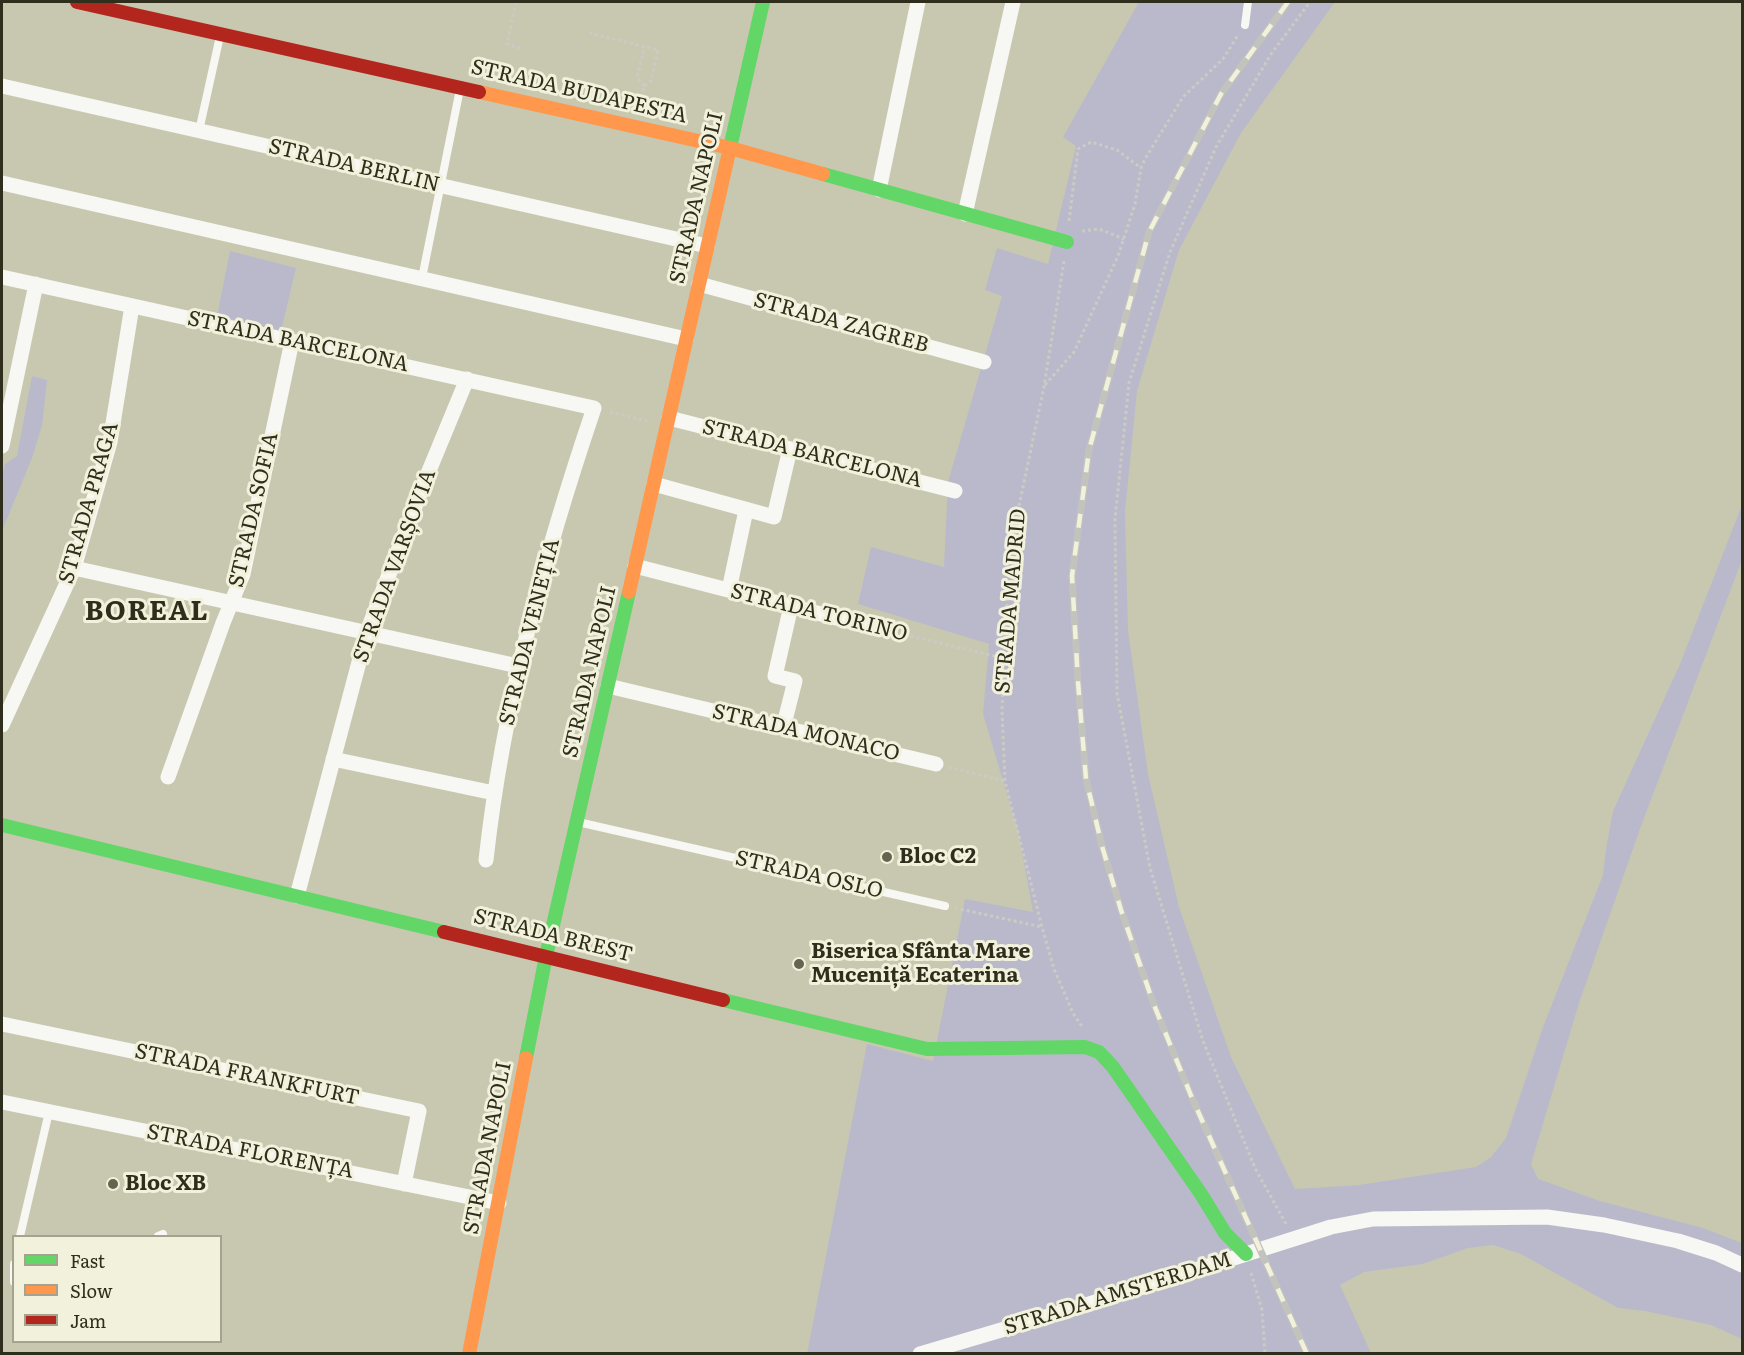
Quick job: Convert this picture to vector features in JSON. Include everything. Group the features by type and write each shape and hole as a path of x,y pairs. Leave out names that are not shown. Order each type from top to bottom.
{"street":[{"name":"STRADA BUDAPESTA","path":"77,2 730,148 1067,242"},
{"name":"STRADA NAPOLI","path":"469,1353 546,956 762,2"},
{"path":"879,190 918,2"},
{"path":"965,214 1013,2"},
{"name":"STRADA BERLIN","path":"2,86 707,246"},
{"path":"2,183 686,339"},
{"name":"STRADA BARCELONA","path":"2,277 594,408"},
{"path":"2,446 36,284"},
{"name":"STRADA ZAGREB","path":"699,284 984,362"},
{"name":"STRADA PRAGA","path":"2,725 74,568 110,442 132,306"},
{"name":"STRADA SOFIA","path":"168,777 243,574 292,341"},
{"name":"STRADA VARȘOVIA","path":"297,896 366,632 466,379"},
{"name":"STRADA VENEȚIA","path":"486,860 494,793 518,666 561,507 594,408"},
{"name":"STRADA BARCELONA","path":"668,422 790,449 955,491"},
{"path":"654,483 774,518 790,449"},
{"path":"729,590 746,510"},
{"name":"STRADA TORINO","path":"635,566 879,629"},
{"path":"74,568 518,666"},
{"path":"783,728 795,681 775,676 791,606"},
{"name":"STRADA MONACO","path":"608,686 936,764"},
{"path":"333,759 494,793"},
{"name":"STRADA BREST","path":"2,825 927,1049 1085,1047 1099,1052"},
{"name":"STRADA FRANKFURT","path":"2,1024 419,1111 404,1184"},
{"path":"1099,1052 1136,1098 1225,1233 1246,1254"},
{"name":"STRADA FLORENȚA","path":"2,1102 499,1203"},
{"name":"STRADA AMSTERDAM","path":"920,1353 1086,1305 1331,1227 1373,1219 1547,1216 1678,1241 1716,1253 1743,1265"}],"lane":[{"path":"1245,25 1248,2"},
{"path":"199,131 221,34"},
{"path":"422,278 460,87"},
{"name":"STRADA OSLO","path":"577,822 945,906"},
{"path":"20,1235 49,1112"}],"path":[{"path":"516,2 507,44 520,48"},
{"path":"1293,1239 1255,1168 1203,1041 1150,868 1117,693 1115,519 1129,383 1170,252 1216,147 1271,54 1310,2"},
{"name":"STRADA MADRID","path":"1044,387 1074,352 1118,256 1135,204 1141,168 1162,129 1183,97 1223,59 1245,25"},
{"path":"589,33 658,50 651,81 644,86 642,94"},
{"path":"644,86 637,77 645,46"},
{"name":"STRADA MADRID","path":"1099,1052 1073,1013 1054,969 1005,781 1002,710 1006,612 1019,506 1044,387 1067,242 1078,148 1091,142 1117,150 1141,168"},
{"path":"1067,242 1080,231 1100,229 1124,239"},
{"path":"594,408 668,422"},
{"name":"STRADA TORINO","path":"879,629 1004,658"},
{"path":"936,764 1005,781"},
{"path":"945,906 1042,927"},
{"path":"1246,1254 1262,1310 1265,1353"}],"shaded area":[{"path":"1139,2 1335,2 1241,133 1179,250 1137,391 1125,512 1128,630 1148,774 1179,907 1231,1057 1295,1189 1359,1185 1476,1167 1491,1157 1506,1138 1543,1027 1603,875 1613,811 1680,664 1742,505 1742,560 1641,826 1579,1003 1531,1164 1538,1179 1600,1201 1703,1228 1742,1243 1742,1339 1711,1325 1645,1311 1618,1308 1521,1254 1493,1245 1468,1248 1423,1264 1364,1272 1340,1285 1371,1353 807,1354 867,1044 933,1061 965,899 1033,912 1018,831 983,714 989,644 858,604 871,547 944,567 948,482 1002,296 985,290 997,248 1048,264 1076,146 1063,137"},
{"path":"230,251 296,268 281,331 217,316"},
{"path":"32,376 47,380 42,426 32,458 2,531 2,476 5,464 17,456"}],"railway":[{"path":"1288,2 1221,94 1149,232 1089,450 1072,576 1086,779 1102,846 1121,910 1154,1005 1192,1098 1307,1354"}],"traffic: fast":[{"path":"729,152 763,2"},
{"path":"823,174 1067,242"},
{"path":"526,1058 546,956 629,592"},
{"path":"2,825 444,932"},
{"path":"723,1000 927,1049 1085,1047 1099,1052 1113,1067 1201,1194 1225,1233 1246,1254"}],"traffic: slow":[{"path":"479,92 730,148 823,174"},
{"path":"629,592 729,152"},
{"path":"469,1354 526,1058"}],"traffic: jam":[{"path":"77,2 479,92"},
{"path":"444,932 723,1000"}],"place":[{"name":"Bloc C2","path":"887,857"},
{"name":"Biserica Sfânta Mare Muceniță Ecaterina","path":"799,964"},
{"name":"Bloc XB","path":"113,1184"}],"district":[{"name":"BOREAL","path":"147,612"}]}
